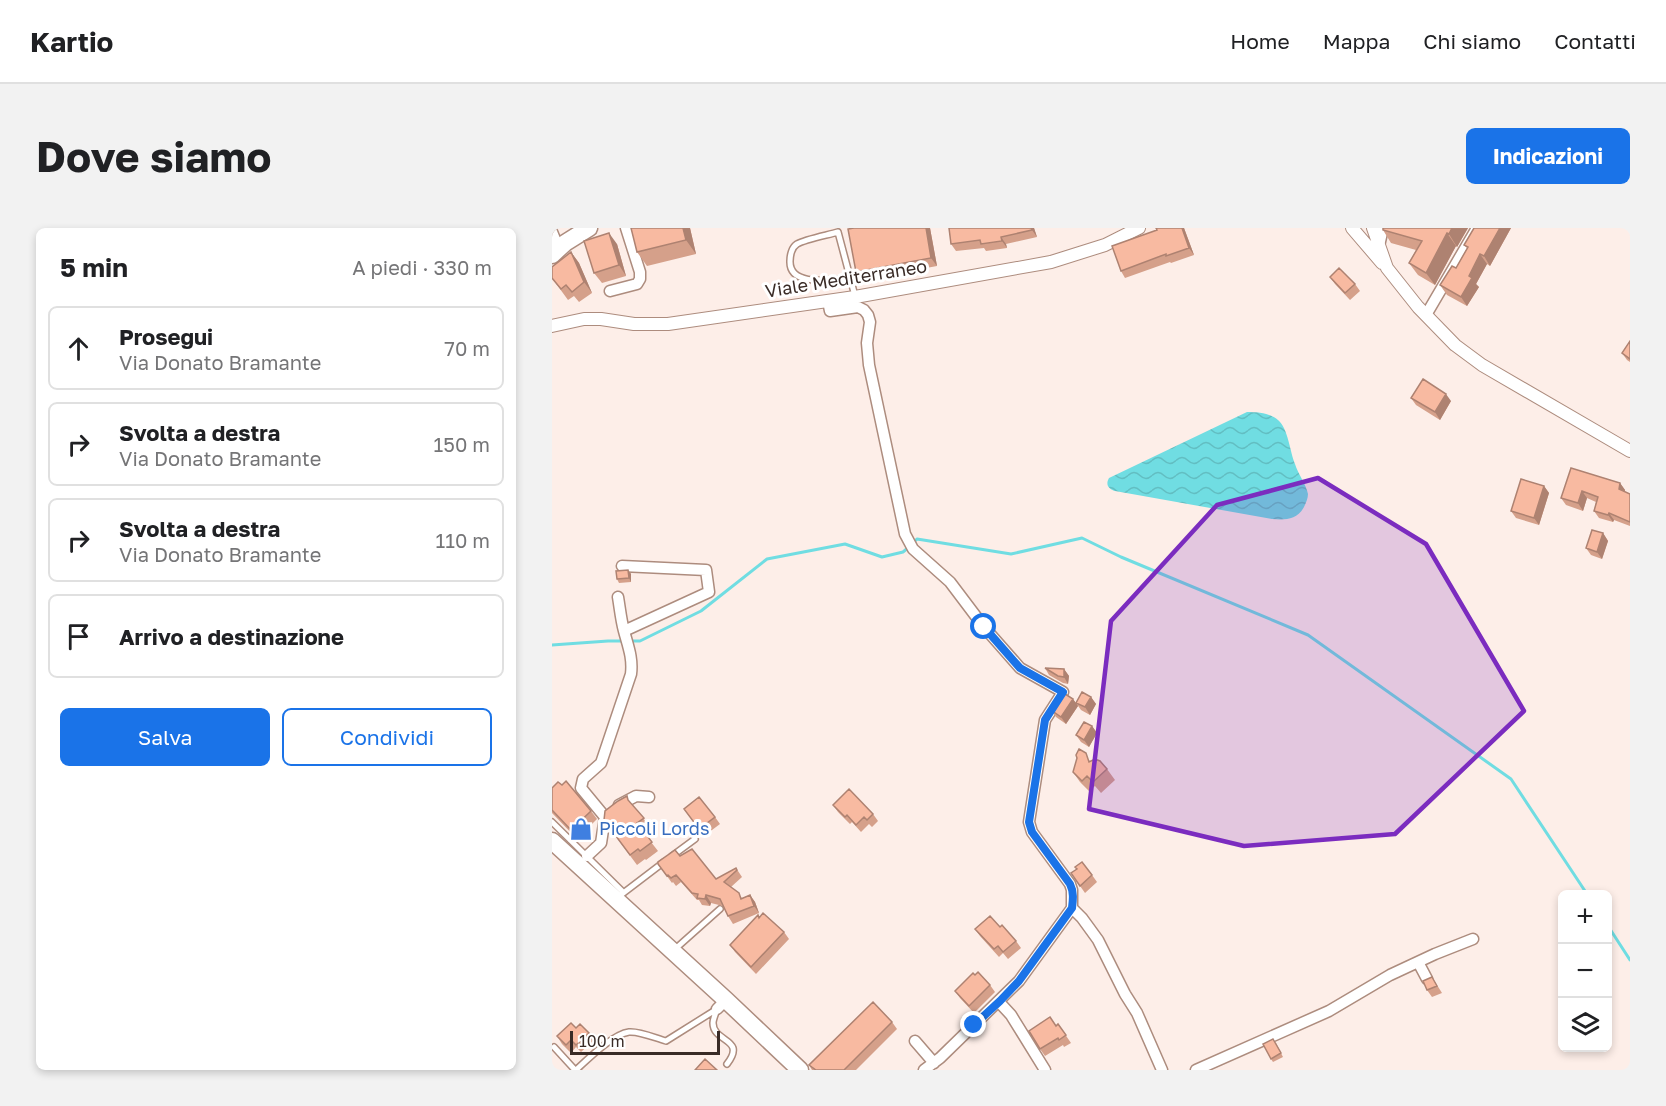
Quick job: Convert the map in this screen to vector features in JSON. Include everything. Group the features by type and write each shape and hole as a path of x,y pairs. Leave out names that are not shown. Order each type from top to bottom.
{"main road":[{"path":"554,244 589,228"},
{"path":"552,841 620,896 722,1004 800,1070"}],"street":[{"path":"610,291 637,284 640,279 640,272 626,228"},
{"name":"Viale Mediterraneo","path":"552,326 584,319 634,324 668,324 855,297 1051,262 1105,245 1139,228"},
{"path":"1352,228 1426,315 1455,345 1468,355 1630,451"},
{"path":"1373,228 1387,268"},
{"path":"1379,246 1383,228"},
{"path":"1426,315 1477,228"},
{"path":"828,301 830,311 858,307 868,315 870,322 867,343 869,365 908,542 950,582 984,627 1020,668 1063,692 1045,720 1029,822 1032,832 1070,884 1072,908 1019,981 924,1070"},
{"path":"622,566 706,570 709,592 624,631"},
{"path":"605,817 580,785 583,779 601,763 631,674 632,658 618,597"},
{"path":"587,856 601,843 605,817 629,799 636,796 649,796"},
{"path":"1072,908 1098,940 1137,1013 1162,1070"},
{"path":"1196,1070 1329,1011 1390,975 1473,939"},
{"path":"1418,962 1427,979"},
{"path":"999,1002 1011,1015 1045,1070"},
{"path":"915,1041 934,1063"}],"lane":[{"path":"850,278 810,280 800,277 790,266 792,250 798,244 838,232 855,297"},
{"path":"552,822 587,856 620,896 695,838"},
{"path":"673,951 720,909"},
{"path":"722,1004 712,1022 715,1031 732,1045 734,1050 727,1064"},
{"path":"554,1047 576,1070 600,1048 626,1032 666,1041 722,1004"}],"highlighted area":[{"path":"1318,478 1426,544 1524,711 1395,834 1244,846 1089,809 1111,621 1217,505"}],"water":[{"path":"1247,412 1271,416 1278,420 1284,429 1296,468 1308,494 1304,507 1294,517 1272,519 1115,491 1108,486 1109,478"}],"building":[{"path":"631,228 683,228 686,240 637,252"},
{"path":"926,228 931,258 856,272 848,229"},
{"path":"949,228 1031,228 1032,230 1001,237 1002,241 981,244 980,240 951,244"},
{"path":"1156,228 1182,228 1189,248 1121,271 1112,246 1157,230"},
{"path":"1383,228 1452,228 1449,234 1447,233 1426,273 1409,263 1422,241 1383,230"},
{"path":"1474,228 1500,228 1484,256 1480,254 1469,276 1472,278 1461,297 1440,285 1452,266 1456,268 1468,247 1464,245"},
{"path":"609,233 619,265 594,273 584,241"},
{"path":"571,252 584,282 572,292 566,285 561,289 552,278 552,267"},
{"path":"1339,268 1355,284 1345,293 1330,277"},
{"path":"1630,341 1630,359 1622,353"},
{"path":"1423,379 1446,394 1435,412 1411,398"},
{"path":"1571,468 1620,483 1619,489 1630,494 1630,522 1609,513 1608,515 1594,511 1598,497 1582,491 1578,503 1561,498"},
{"path":"1521,479 1544,486 1534,518 1511,511"},
{"path":"1592,530 1603,533 1597,552 1586,548"},
{"path":"628,570 629,578 617,579 616,571"},
{"path":"1045,668 1064,669 1064,677 1058,676"},
{"path":"1062,692 1073,699 1061,717 1051,710"},
{"path":"1082,692 1091,697 1085,707 1076,703"},
{"path":"1084,722 1092,726 1084,740 1076,735"},
{"path":"1079,749 1086,753 1089,762 1095,759 1107,769 1093,782 1087,776 1082,781 1073,772"},
{"path":"566,781 591,811 571,830 552,810 552,788 558,782 562,785"},
{"path":"849,789 873,814 867,820 864,817 856,825 833,805"},
{"path":"627,796 644,818 637,823 652,842 630,855 604,820 605,811"},
{"path":"699,797 715,817 699,829 684,809"},
{"path":"692,849 716,879 736,868 737,870 724,882 739,893 741,899 750,895 754,906 728,916 720,899 706,895 705,899 697,898 698,894 692,893 676,875 671,878 667,876 658,864 675,850 680,856"},
{"path":"1082,862 1092,875 1080,886 1071,873"},
{"path":"763,913 784,932 751,967 730,945 758,915 759,918"},
{"path":"990,916 1000,927 1002,925 1016,941 1003,952 998,946 994,949 975,929"},
{"path":"978,972 990,985 969,1006 955,991 973,973 975,975"},
{"path":"1432,977 1437,986 1427,990 1423,981"},
{"path":"873,1002 892,1022 844,1070 816,1070 809,1065"},
{"path":"1050,1017 1066,1035 1040,1049 1029,1031"},
{"path":"571,1023 576,1028 580,1024 589,1033 576,1045 571,1040 566,1045 557,1036"},
{"path":"1273,1039 1281,1053 1271,1059 1263,1044"},
{"path":"705,1059 717,1070 695,1070"}],"waterway":[{"path":"914,542 917,539 1011,554 1082,538 1121,557 1308,635 1511,779 1584,890"},
{"path":"552,645 640,641 701,611 767,559 845,544 882,557 903,552 909,547"},
{"path":"1612,932 1630,960"}],"place":[{"name":"Piccoli Lords","path":"581,829"}],"route":[{"path":"974,1025 1019,981 1072,908 1073,899 1070,884 1032,832 1029,822 1045,720 1063,692 1020,668 984,627"}]}
